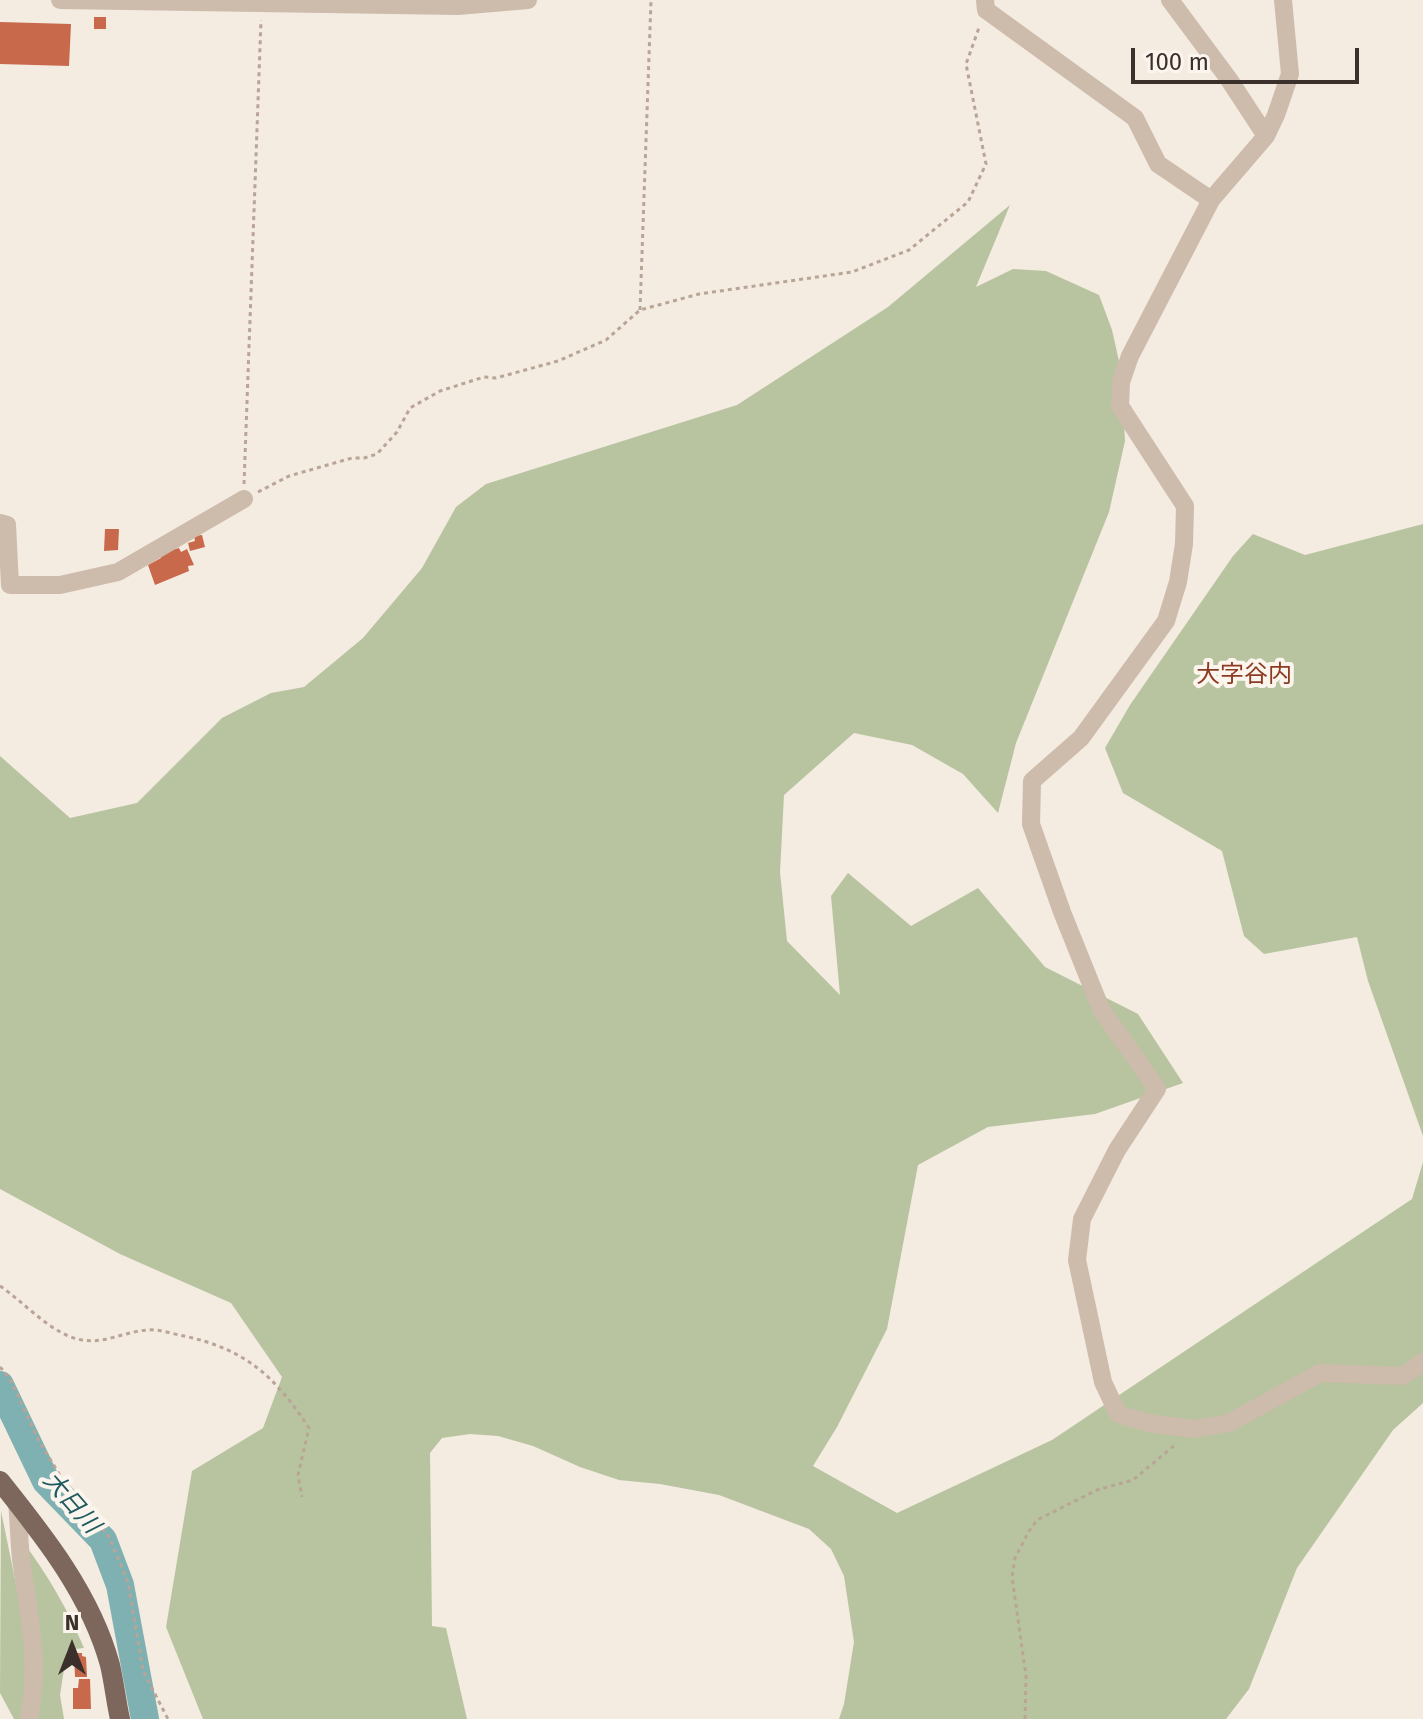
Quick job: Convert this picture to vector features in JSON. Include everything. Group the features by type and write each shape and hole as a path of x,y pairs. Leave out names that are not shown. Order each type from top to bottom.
{"main road":[{"path":"0,1481 66,1568 109,1663 120,1719"}],"street":[{"path":"60,0 458,6 528,0"},
{"path":"1170,0 1228,78 1266,136"},
{"path":"1283,0 1290,74 1266,136 1211,200 1130,356 1121,382 1120,406 1185,506 1184,544 1178,582 1166,621 1081,738 1032,781 1031,824 1101,1009 1157,1089 1117,1150 1082,1219 1077,1260 1103,1382 1118,1414 1148,1423 1194,1429 1229,1423 1320,1373 1403,1376 1423,1362"},
{"path":"985,5 1135,118 1158,164 1211,200"},
{"path":"0,523 7,525 10,585 60,585 118,572 244,499"},
{"path":"17,1503 22,1559 33,1623 35,1690 29,1719"}],"path":[{"path":"640,310 651,0"},
{"path":"261,3 244,499 289,476 377,454 397,432 410,408 440,391 484,377 496,378 558,361 606,340 640,310 699,294 852,272 909,250 968,202 986,164 966,64 985,5"},
{"path":"0,1286 40,1320 80,1340 106,1340 151,1329 210,1342 241,1355 275,1383 309,1428 298,1475 302,1497"},
{"path":"0,1367 10,1379 38,1439 65,1484 109,1537 128,1582 143,1671 168,1719"},
{"path":"1025,1719 1026,1676 1012,1577 1015,1558 1029,1531 1037,1520 1097,1490 1133,1480 1194,1429"}],"green space":[{"path":"1010,205 976,287 1013,269 1046,271 1099,295 1112,330 1121,370 1125,441 1109,512 1016,743 998,813 963,774 912,745 854,733 784,795 780,872 787,941 840,995 831,896 848,873 911,926 978,888 1045,967 1138,1014 1183,1083 1095,1114 988,1127 918,1165 887,1329 837,1427 813,1466 897,1513 1052,1440 1412,1199 1423,1162 1423,1403 1393,1430 1297,1568 1249,1689 1226,1719 839,1719 854,1642 844,1576 831,1549 809,1529 719,1495 619,1480 533,1446 498,1436 470,1434 442,1438 430,1453 432,1626 446,1628 467,1719 203,1719 166,1627 192,1471 263,1428 282,1377 231,1303 120,1254 0,1189 0,756 70,818 137,803 222,718 271,693 304,687 363,638 422,568 456,507 486,484 737,405 888,307"},
{"path":"1423,524 1423,1136 1368,981 1357,937 1264,954 1244,936 1222,851 1123,793 1105,748 1130,705 1233,556 1253,534 1305,555"},
{"path":"1,1511 27,1638 24,1719 14,1719 0,1693"},
{"path":"23,1542 57,1593 84,1648 67,1650 60,1695 64,1719 35,1719"}],"building":[{"path":"94,17 106,17 106,29 94,29"},
{"path":"0,22 71,24 69,66 0,64"},
{"path":"105,529 119,529 118,550 104,551"},
{"path":"202,535 205,547 190,551 188,543 195,541 194,536"},
{"path":"179,548 181,552 187,549 194,565 188,566 189,571 155,585 148,565 161,558 159,553"},
{"path":"74,1653 82,1653 86,1657 87,1677 75,1677"},
{"path":"79,1679 90,1679 91,1709 73,1709 73,1688 78,1688"}],"waterway":[{"name":"大日川","path":"0,1385 46,1481 103,1540 120,1585 145,1719"}],"district":[{"name":"大字谷内","path":"1244,675"}]}
